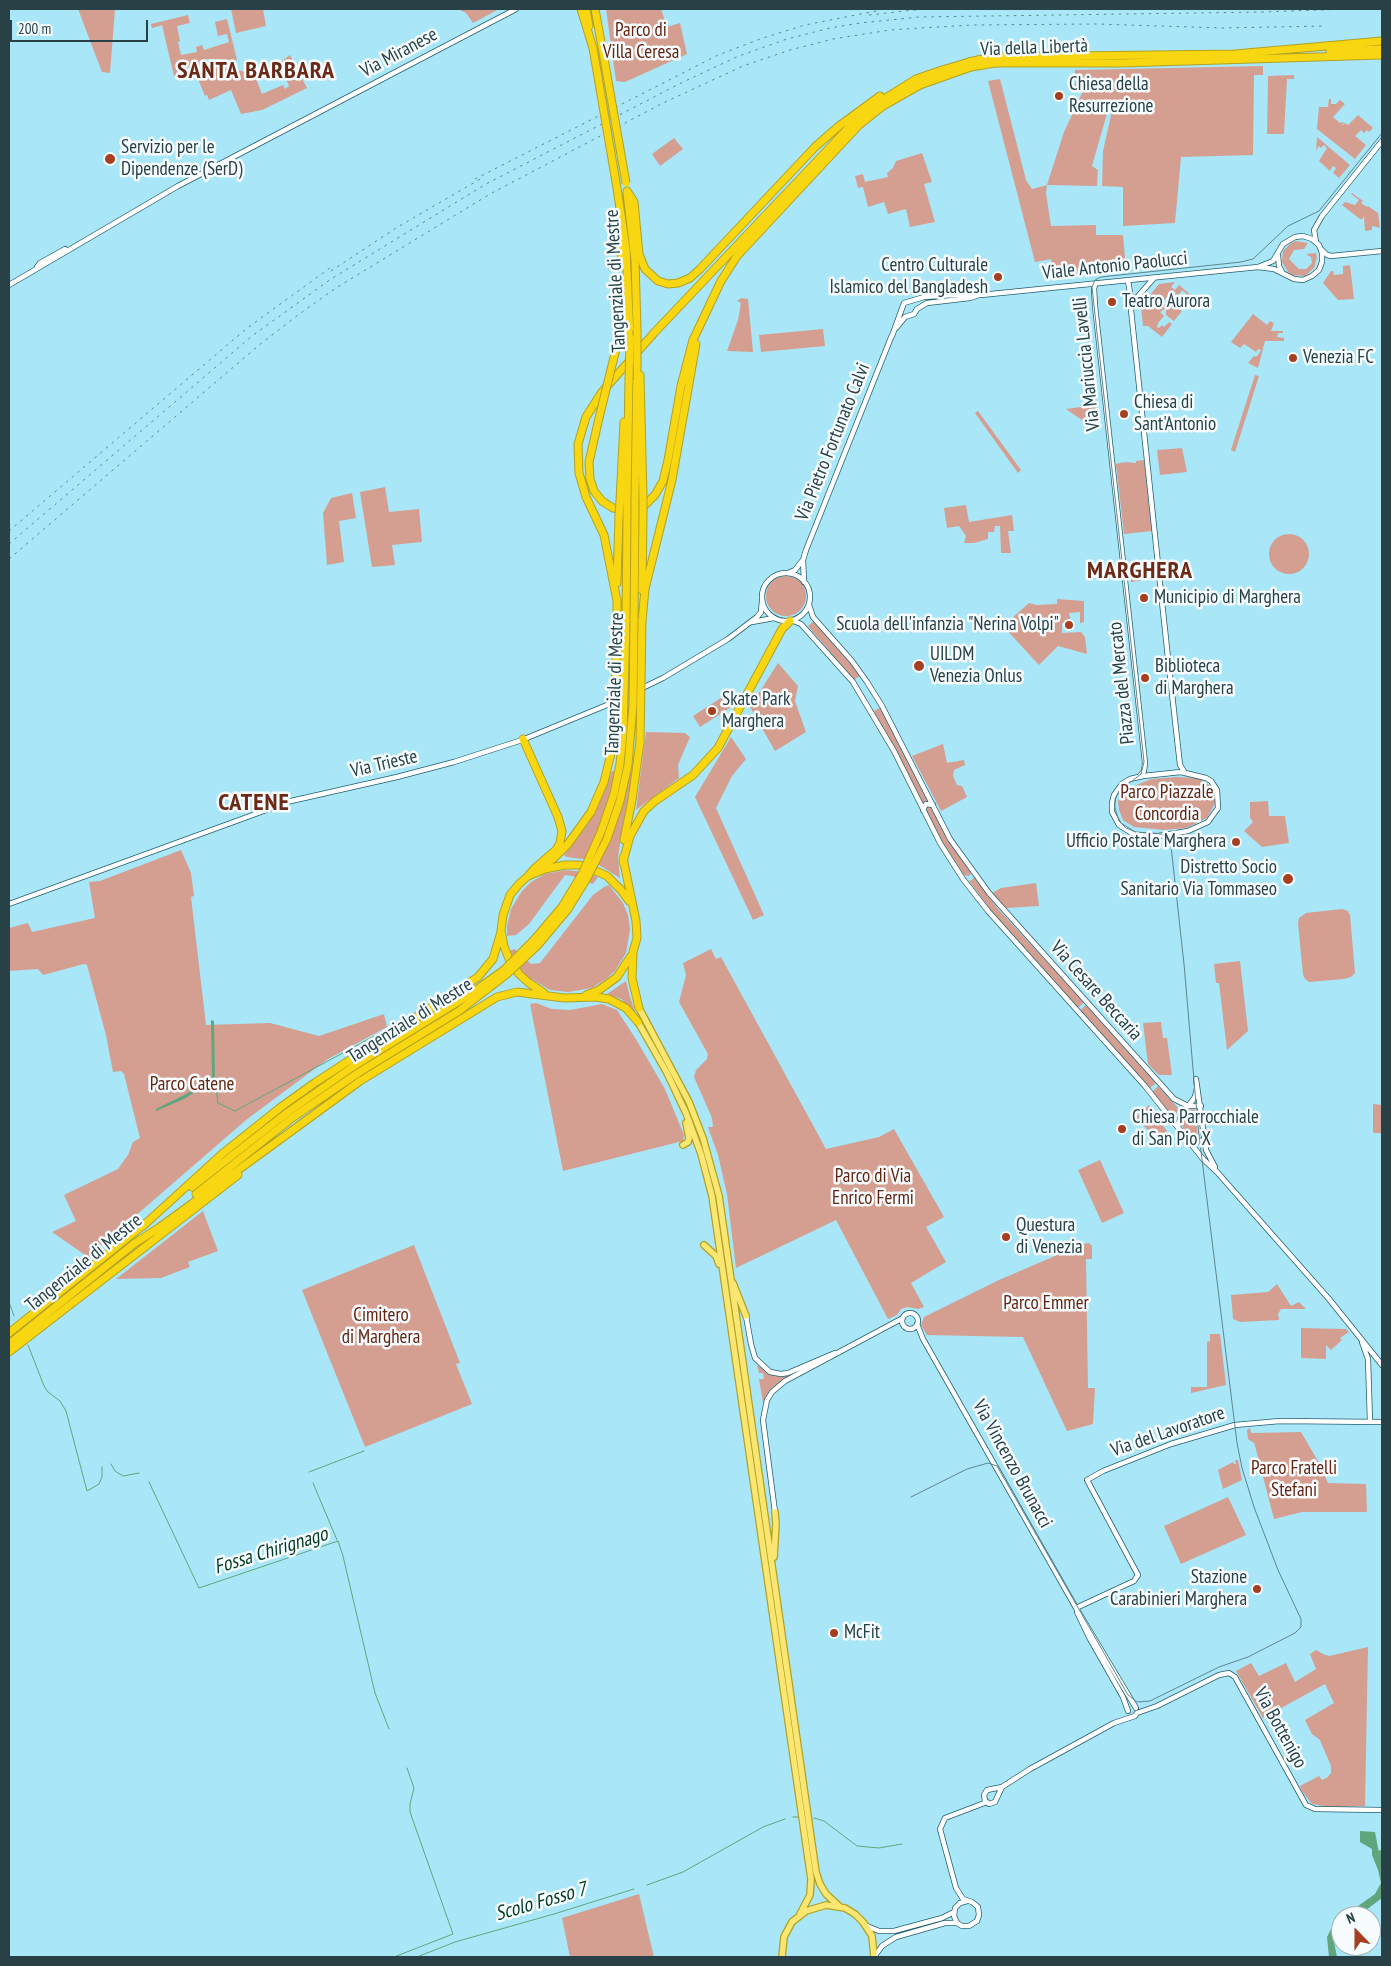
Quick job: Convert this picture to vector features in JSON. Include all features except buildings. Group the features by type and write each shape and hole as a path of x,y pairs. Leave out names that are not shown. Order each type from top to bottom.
{"highway":[{"path":"580,9 593,48"},
{"name":"Tangenziale di Mestre","path":"586,9 620,202 626,249 630,338 629,390 625,402 631,499"},
{"name":"Tangenziale di Mestre","path":"9,1333 288,1112 469,995 504,970 534,940 562,907 586,866 601,832 614,794 620,764 630,621 627,515 631,499 642,385 638,368 635,260 626,187 595,9"},
{"path":"600,9 602,46"},
{"name":"Via della Libertà","path":"902,87 939,71 991,57 1260,53 1382,41"},
{"path":"1260,53 1382,49"},
{"name":"Via della Libertà","path":"704,315 721,281 737,256 859,125 900,95 942,76 971,67 1014,62 1122,62 1382,55"},
{"path":"626,187 634,202 639,251 643,265 655,279 672,284 686,280 697,272 809,153 839,126 880,97 902,87"},
{"path":"617,601 604,534 583,490 578,469 579,440 588,414 602,392 648,340 854,122 902,87"},
{"path":"620,202 618,222 624,299 622,323 589,462 590,479 594,491 602,501 613,508 629,510 642,508 655,495 663,482 684,371 693,340 704,315"},
{"path":"642,621 645,588 672,480 694,356 704,315"},
{"path":"631,499 643,512 640,742 623,846 624,862 637,929 633,952 632,978 639,1008"},
{"path":"143,1226 222,1154 281,1107 316,1082 478,977 493,959 507,901 515,888 560,852 575,835 588,816 604,782 614,741 617,601 627,515 631,499"},
{"path":"624,862 630,836 644,811 656,800 693,775 718,748 782,629 791,620"},
{"path":"523,739 558,817 562,831 556,850 534,869 531,875"},
{"path":"531,875 565,864 588,867 601,872 612,880 632,906"},
{"path":"501,932 507,954 513,966 529,983 549,995"},
{"path":"581,997 600,990 617,977 633,952"},
{"path":"132,1245 360,1081 491,1000 504,994 517,992 564,998 603,998 617,1002 626,1008 638,1022"},
{"name":"Tangenziale di Mestre","path":"9,1344 356,1069"},
{"path":"9,1352 299,1126"}],"main road":[{"path":"639,1008 682,1086 703,1138 719,1196 728,1279 810,1879 810,1895 800,1914 792,1922 785,1934 782,1957"},
{"path":"638,1022 680,1099 696,1137 716,1216 728,1279 774,1571 816,1872 826,1894 840,1907 855,1914 867,1926 873,1941 874,1957"},
{"path":"680,1099 689,1132 688,1142 683,1145"},
{"path":"704,1245 718,1257 721,1275 728,1279 746,1310 746,1316"},
{"path":"774,1571 775,1512"},
{"path":"800,1914 819,1906 840,1907"}],"street":[{"name":"Via Miranese","path":"9,284 91,234 182,184 516,9"},
{"path":"1382,141 1318,223 1314,232 1316,242 1320,248 1331,256 1382,251"},
{"path":"1258,267 1273,261 1285,243 1295,237 1308,237 1316,242"},
{"path":"1279,252 1274,268 1296,280 1303,280 1317,272 1322,264 1320,248"},
{"path":"1279,252 1279,266 1283,273"},
{"path":"28,274 40,265 40,262 51,258"},
{"name":"Via Miranese","path":"9,284 40,262"},
{"name":"Viale Antonio Paolucci","path":"912,301 943,295 981,295 1252,267 1274,268"},
{"path":"1132,304 1154,278"},
{"path":"1128,280 1180,765 1185,773"},
{"name":"Via Mariuccia Lavelli","path":"1096,283 1094,288 1121,541"},
{"name":"Viale Antonio Paolucci","path":"917,309 927,303 981,295"},
{"path":"912,301 916,304 917,309 914,314 908,315 904,312 903,308 905,303 912,301"},
{"name":"Via Pietro Fortunato Calvi","path":"788,574 795,570 803,560 903,308"},
{"name":"Via Pietro Fortunato Calvi","path":"892,336 899,324 908,315"},
{"name":"Piazza del Mercato","path":"1121,541 1145,762 1144,771 1140,776"},
{"name":"Via Pietro Fortunato Calvi","path":"803,560 804,582"},
{"path":"788,574 798,576 804,582 809,592 809,604 801,615 791,620 775,618 767,612 762,601 763,590 768,581 778,575 788,574"},
{"name":"Via Trieste","path":"9,904 292,801 422,771 523,739 607,706 696,659 751,622 761,612 762,601"},
{"name":"Via Cesare Beccaria","path":"809,604 813,617 852,661 882,706 950,839 973,872 1008,917 1159,1083 1175,1100 1188,1106"},
{"name":"Via Trieste","path":"751,622 775,618"},
{"name":"Via Cesare Beccaria","path":"791,620 801,624 853,682 894,750 940,843 988,911 1145,1086 1203,1159 1217,1172"},
{"path":"1185,773 1199,775 1211,781 1217,792 1218,808 1212,818 1202,825 1184,832 1160,836 1140,836 1130,833 1119,825 1112,812 1114,795 1118,788 1128,780 1140,776 1185,773"},
{"path":"923,810 926,804 933,805"},
{"path":"963,878 966,880 971,879 973,872"},
{"path":"1178,1127 1181,1115 1196,1095 1196,1079 1207,1152 1217,1172 1323,1292 1382,1365"},
{"path":"1188,1106 1201,1106"},
{"path":"1186,1138 1193,1142 1205,1140"},
{"path":"775,1512 763,1420 767,1400 772,1392 785,1381 903,1318 906,1314 914,1314 917,1318 917,1324 911,1328 892,1324"},
{"path":"746,1316 755,1358 770,1372 788,1373 839,1351"},
{"path":"903,1318 904,1325"},
{"name":"Via Vincenzo Brunacci","path":"917,1324 1076,1608 1136,1710"},
{"name":"Via Vincenzo Brunacci","path":"911,1328 922,1335"},
{"path":"1361,1339 1368,1359 1370,1422"},
{"name":"Via del Lavoratore","path":"1076,1608 1134,1581 1138,1575 1087,1480 1103,1471 1163,1447 1229,1426 1280,1421 1382,1422"},
{"name":"Via Vincenzo Brunacci","path":"1076,1608 1078,1618 1121,1693 1129,1713"},
{"name":"Via Bottenigo","path":"993,1790 1002,1787 1030,1769 1114,1723 1129,1713 1130,1708 1136,1710 1153,1707 1219,1675 1231,1673 1235,1677 1306,1805 1315,1809 1382,1810"},
{"name":"Via Bottenigo","path":"1129,1713 1134,1716 1136,1710"},
{"name":"Via Bottenigo","path":"997,1795 1002,1787"},
{"path":"874,1957 882,1946 896,1937 945,1923 969,1926 979,1918 978,1908 960,1896 956,1888 940,1834 940,1825 945,1818 976,1805 986,1802 991,1804 995,1802 997,1795 993,1790 985,1792 984,1797 976,1805"},
{"path":"984,1797 986,1802"},
{"path":"957,1923 954,1912 956,1905 967,1901"},
{"path":"867,1926 880,1931 894,1931 942,1918 954,1912"}],"green space":[{"path":"78,9 115,9 110,73 102,72"},
{"path":"231,9 263,9 266,26 236,33"},
{"path":"458,9 499,9 473,23 466,13"},
{"name":"Parco di Villa Ceresa","path":"606,9 661,9 667,27 680,23 687,54 625,82 616,81"},
{"path":"188,15 190,23 177,26 181,55 197,52 196,47 202,45 204,50 229,42 227,34 218,36 215,22 227,19 237,60 206,59 174,76 162,25 152,28 151,24"},
{"path":"290,55 307,88 262,110 241,114 231,90 209,100 207,95 205,96 194,69 211,64 246,72 253,71 262,94 283,85 285,89 289,86 279,63"},
{"path":"1263,66 1263,75 1254,75 1253,155 1181,157 1175,223 1123,226 1123,187 1102,186 1103,151 1112,111 1108,110 1092,166 1098,170 1097,186 1047,185 1064,132 1084,89 1075,86 1075,83 1079,80 1078,77 1075,77 1075,70"},
{"path":"1294,75 1294,79 1287,79 1284,134 1267,134 1268,76"},
{"path":"1000,79 1026,180 1032,189 1047,185 1046,193 1051,226 1096,225 1096,235 1123,235 1126,269 1053,277 1051,259 1035,262 988,81"},
{"path":"1329,99 1331,99 1331,104 1336,104 1340,100 1345,104 1333,117 1340,123 1344,122 1342,126 1345,123 1348,125 1358,115 1373,128 1369,132 1367,130 1364,133 1361,130 1355,136 1366,145 1355,159 1317,129 1319,107 1328,107"},
{"path":"1317,137 1350,165 1339,178 1333,173 1336,168 1333,166 1330,171 1319,161 1327,148 1324,145 1321,148 1319,146 1316,150"},
{"path":"674,138 683,149 660,166 652,154"},
{"path":"922,153 932,182 924,184 935,222 910,227 906,209 888,214 884,202 868,207 863,187 858,188 855,176 863,174 865,182 888,177 887,173 893,168 896,161"},
{"path":"1352,193 1363,201 1361,203 1378,213 1380,228 1372,226 1372,230 1365,231 1364,217 1366,216 1363,217 1363,219 1360,219 1342,205 1345,202 1355,205 1359,200"},
{"path":"1296,241 1308,243 1304,249 1294,250 1289,259 1299,269 1306,269 1312,263 1311,257 1306,254 1316,253 1317,257 1314,268 1305,276 1292,275 1282,262 1283,251"},
{"path":"1350,265 1354,299 1338,300 1323,283 1331,271 1333,271 1334,275 1343,274 1343,266"},
{"path":"1175,282 1171,287 1175,290 1179,285 1193,297 1184,309 1181,307 1188,295 1182,290 1174,302 1172,300 1176,293 1173,290 1161,304 1163,307 1167,302 1171,303 1182,311 1174,321 1166,315 1166,308 1160,312 1164,316 1157,327 1159,328 1162,325 1164,327 1169,322 1172,324 1162,337 1148,326 1143,326 1141,306 1159,284"},
{"path":"741,298 748,299 753,352 727,351 738,320 741,303 737,301"},
{"path":"1253,314 1267,325 1270,321 1274,323 1271,331 1283,331 1283,333 1278,333 1277,337 1284,338 1284,341 1265,341 1258,368 1248,363 1261,350 1258,349 1256,352 1244,344 1240,348 1231,342"},
{"path":"823,329 825,346 761,352 759,335"},
{"path":"1255,375 1259,376 1235,452 1231,450"},
{"path":"1095,405 1097,426 1095,429 1066,409"},
{"path":"978,411 1021,470 1018,473 975,413"},
{"path":"1182,448 1187,472 1160,475 1157,450"},
{"path":"1144,460 1152,531 1124,534 1116,464 1124,462 1125,464 1125,462 1136,463 1136,461"},
{"path":"385,487 389,512 419,509 422,542 392,545 395,565 372,567 360,492"},
{"path":"352,493 356,518 339,521 344,562 327,565 323,513 331,498"},
{"path":"966,505 969,522 1012,515 1014,531 1008,531 1011,553 1001,553 1000,526 995,526 994,532 988,532 988,539 974,543 964,543 966,536 959,526 947,528 944,508"},
{"path":"1293,534 1300,537 1306,543 1309,554 1308,562 1300,571 1293,574 1285,574 1278,571 1270,562 1269,550 1272,543 1281,535"},
{"path":"1152,566 1154,580 1142,578 1139,581 1131,582 1130,568"},
{"path":"786,576 800,582 806,596 800,610 786,616 772,610 766,596 772,582"},
{"path":"1057,599 1084,601 1084,622 1080,623 1080,612 1069,613 1071,622 1062,623 1062,633 1081,632 1085,637 1087,654 1058,646 1039,665 1003,626 1029,603 1036,605 1057,604"},
{"path":"814,621 861,675 854,680 808,626"},
{"path":"778,663 798,686 795,701 806,732 775,751 750,707"},
{"name":"Skate Park Marghera","path":"724,696 731,707 700,727 693,716"},
{"path":"881,707 928,800 922,804 874,711"},
{"path":"646,732 685,733 690,737 678,765 679,778 636,810"},
{"path":"731,737 746,759 732,776 716,808 764,915 753,920 695,797"},
{"path":"943,744 947,763 964,760 965,765 954,770 953,776 957,785 962,786 967,797 941,811 912,756"},
{"path":"612,771 632,774 618,857 620,878 591,860 566,857 564,855 589,823"},
{"name":"Parco Piazzale Concordia","path":"1199,778 1212,787 1215,803 1207,818 1186,828 1164,830 1134,827 1123,820 1118,801 1125,790 1151,779"},
{"path":"1268,801 1269,816 1285,816 1289,843 1262,847 1244,831 1253,822 1250,818 1250,802"},
{"path":"927,805 931,806 956,851 971,873 969,876 964,875 936,832 925,808"},
{"name":"Parco Catene","path":"181,850 191,873 194,896 191,897 206,1025 270,1023 319,1036 384,1014 387,1027 328,1059 246,1120 88,1257 52,1232 76,1221 64,1195 118,1169 128,1155 133,1142 140,1138 124,1074 121,1071 113,1072 106,1035 87,965 84,964 43,975 38,969 9,971 9,928 28,923 32,932 95,918 89,882 100,881"},
{"path":"566,870 585,872 598,877 593,884 565,875 529,924 516,935 507,936 511,909 522,891 531,882 545,874"},
{"path":"974,877 998,909 1084,1002 1077,1009 992,912 969,881"},
{"path":"1036,883 1039,906 1006,908 992,893 1001,888"},
{"path":"609,885 623,903 628,915 630,929 626,953 615,971 592,988 568,992 550,990 528,977 519,967 510,951 514,949 531,964 540,963 593,895"},
{"path":"1342,909 1348,911 1350,915 1355,973 1351,977 1344,979 1309,982 1303,974 1299,918 1306,913"},
{"name":"Parco di Via Enrico Fermi","path":"711,949 716,959 721,957 826,1149 879,1137 894,1129 944,1217 926,1227 946,1262 911,1283 924,1307 901,1309 897,1315 888,1319 836,1220 736,1268 727,1194 718,1155 708,1127 713,1127 712,1118 694,1077 696,1070 707,1059 708,1054 679,1002 686,975 683,963"},
{"path":"1240,961 1248,1031 1227,1050 1219,983 1216,983 1214,964"},
{"path":"626,981 635,1011 621,999 607,994"},
{"path":"536,1003 552,1009 570,1010 602,1004 617,1010 665,1089 684,1135 683,1141 563,1171 530,1004"},
{"path":"1086,1005 1156,1083 1149,1089 1079,1011"},
{"path":"1161,1022 1163,1038 1167,1038 1172,1075 1159,1075 1148,1064 1143,1023"},
{"path":"1158,1086 1179,1109 1174,1117 1152,1092"},
{"path":"1373,1104 1382,1105 1382,1133 1373,1133"},
{"path":"1149,1105 1167,1131 1157,1138 1135,1118"},
{"path":"1191,1109 1195,1110 1198,1140 1189,1138 1182,1126 1184,1117"},
{"path":"1100,1160 1124,1213 1102,1223 1078,1170"},
{"path":"203,1211 218,1251 188,1262 190,1267 161,1278 116,1279"},
{"name":"Parco Emmer","path":"1089,1243 1092,1246 1092,1259 1086,1259 1088,1388 1095,1388 1093,1424 1067,1431 1023,1337 927,1335 921,1325 924,1317 999,1280"},
{"name":"Cimitero di Marghera","path":"414,1245 460,1363 456,1364 472,1404 365,1447 302,1290"},
{"path":"1277,1284 1291,1306 1299,1302 1306,1309 1281,1309 1278,1314 1279,1320 1240,1322 1233,1319 1231,1295 1268,1292"},
{"path":"1301,1328 1346,1329 1349,1332 1340,1338 1342,1340 1331,1350 1326,1345 1326,1359 1301,1358"},
{"path":"1210,1334 1220,1334 1226,1385 1191,1393 1191,1387 1207,1387 1207,1342 1210,1341"},
{"path":"757,1365 773,1375 789,1376 773,1388 763,1403 759,1379 764,1379 763,1373 759,1373"},
{"name":"Parco Fratelli Stefani","path":"1250,1428 1251,1433 1301,1432 1328,1483 1366,1484 1367,1512 1302,1512 1274,1519 1253,1438 1254,1443 1248,1439 1247,1430"},
{"path":"1235,1460 1238,1460 1242,1480 1223,1489 1218,1470 1233,1462 1236,1464"},
{"path":"1228,1497 1246,1535 1181,1564 1164,1526"},
{"path":"1368,1647 1365,1806 1329,1807 1312,1804 1300,1786 1319,1776 1322,1780 1328,1777 1331,1773 1331,1766 1320,1740 1312,1734 1305,1720 1334,1703 1325,1684 1263,1718 1236,1671 1251,1663 1259,1676 1286,1663 1295,1682 1316,1669 1310,1654 1316,1650 1329,1656"},
{"path":"639,1894 654,1957 570,1957 562,1918"}],"shaded area":[{"path":"211,1020 214,1021 215,1080 184,1099 156,1111 156,1109 188,1093 212,1077"},
{"path":"1360,1831 1375,1832 1379,1851 1381,1850 1382,1898 1371,1906 1358,1906 1375,1894 1381,1883 1372,1855 1372,1849 1360,1842"},
{"path":"1331,1929 1331,1956 1337,1957 1329,1957 1327,1937"}],"waterway":[{"path":"215,1080 218,1103 235,1111 389,1028"},
{"name":"Fossa Chirignago","path":"9,1302 14,1316"},
{"name":"Fossa Chirignago","path":"28,1345 44,1386 48,1392 60,1401 66,1411 87,1491 99,1484 102,1477 102,1467"},
{"path":"309,1472 364,1451"},
{"name":"Fossa Chirignago","path":"111,1464 115,1471 123,1476 139,1473"},
{"name":"Fossa Chirignago","path":"149,1482 199,1588 338,1541 375,1693 389,1729"},
{"path":"313,1483 337,1540"},
{"name":"Fossa Chirignago","path":"394,1957 453,1934 410,1812 414,1788 407,1768"},
{"name":"Scolo Fosso 7","path":"793,1817 798,1817"},
{"name":"Scolo Fosso 7","path":"814,1818 824,1821 857,1846 879,1848 902,1844"},
{"name":"Scolo Fosso 7","path":"647,1885 683,1872 763,1827 785,1819"},
{"name":"Scolo Fosso 7","path":"417,1957 455,1942 634,1889"}],"tram line":[{"path":"911,1497 967,1469 988,1463 997,1466 1128,1695 1137,1702 1150,1701 1219,1667 1248,1657 1295,1633 1301,1627 1301,1619 1278,1570 1254,1507 1242,1468 1237,1443 1198,1127 1184,964 1171,846 1167,838 1161,834 1136,832 1126,828 1119,821 1115,808 1115,799 1119,791 1141,774 1144,762 1092,287 1095,280 1101,277 1241,262 1253,259 1288,226 1319,211 1382,133"}],"railway":[{"path":"869,15 924,9"},
{"path":"9,544 252,336 331,279 486,184 683,82 739,56 787,39 830,28 919,17 1348,9"},
{"path":"475,179 718,55 805,25 876,11"},
{"path":"9,559 258,346 336,288 490,194 663,103 743,66 790,50 833,39 890,30 973,25 1097,24 1222,28 1325,26"},
{"path":"331,271 396,228 482,178"},
{"path":"9,531 246,329 334,265"}],"place":[{"name":"Chiesa della Resurrezione","path":"1059,96"},
{"name":"Servizio per le Dipendenze (SerD)","path":"110,159"},
{"name":"Centro Culturale Islamico del Bangladesh","path":"998,277"},
{"name":"Teatro Aurora","path":"1112,302"},
{"name":"Venezia FC","path":"1293,358"},
{"name":"Chiesa di Sant'Antonio","path":"1124,414"},
{"name":"Municipio di Marghera","path":"1144,598"},
{"name":"Scuola dell'infanzia \"Nerina Volpi\"","path":"1069,625"},
{"name":"UILDM Venezia Onlus","path":"919,666"},
{"name":"Biblioteca di Marghera","path":"1145,678"},
{"name":"Skate Park Marghera","path":"712,711"},
{"name":"Ufficio Postale Marghera","path":"1236,842"},
{"name":"Distretto Socio Sanitario Via Tommaseo","path":"1288,879"},
{"name":"Chiesa Parrocchiale di San Pio X","path":"1122,1129"},
{"name":"Questura di Venezia","path":"1006,1237"},
{"name":"Stazione Carabinieri Marghera","path":"1257,1589"},
{"name":"McFit","path":"834,1633"}],"district":[{"name":"SANTA BARBARA","path":"256,71"},
{"name":"MARGHERA","path":"1140,571"},
{"name":"CATENE","path":"254,803"}]}
